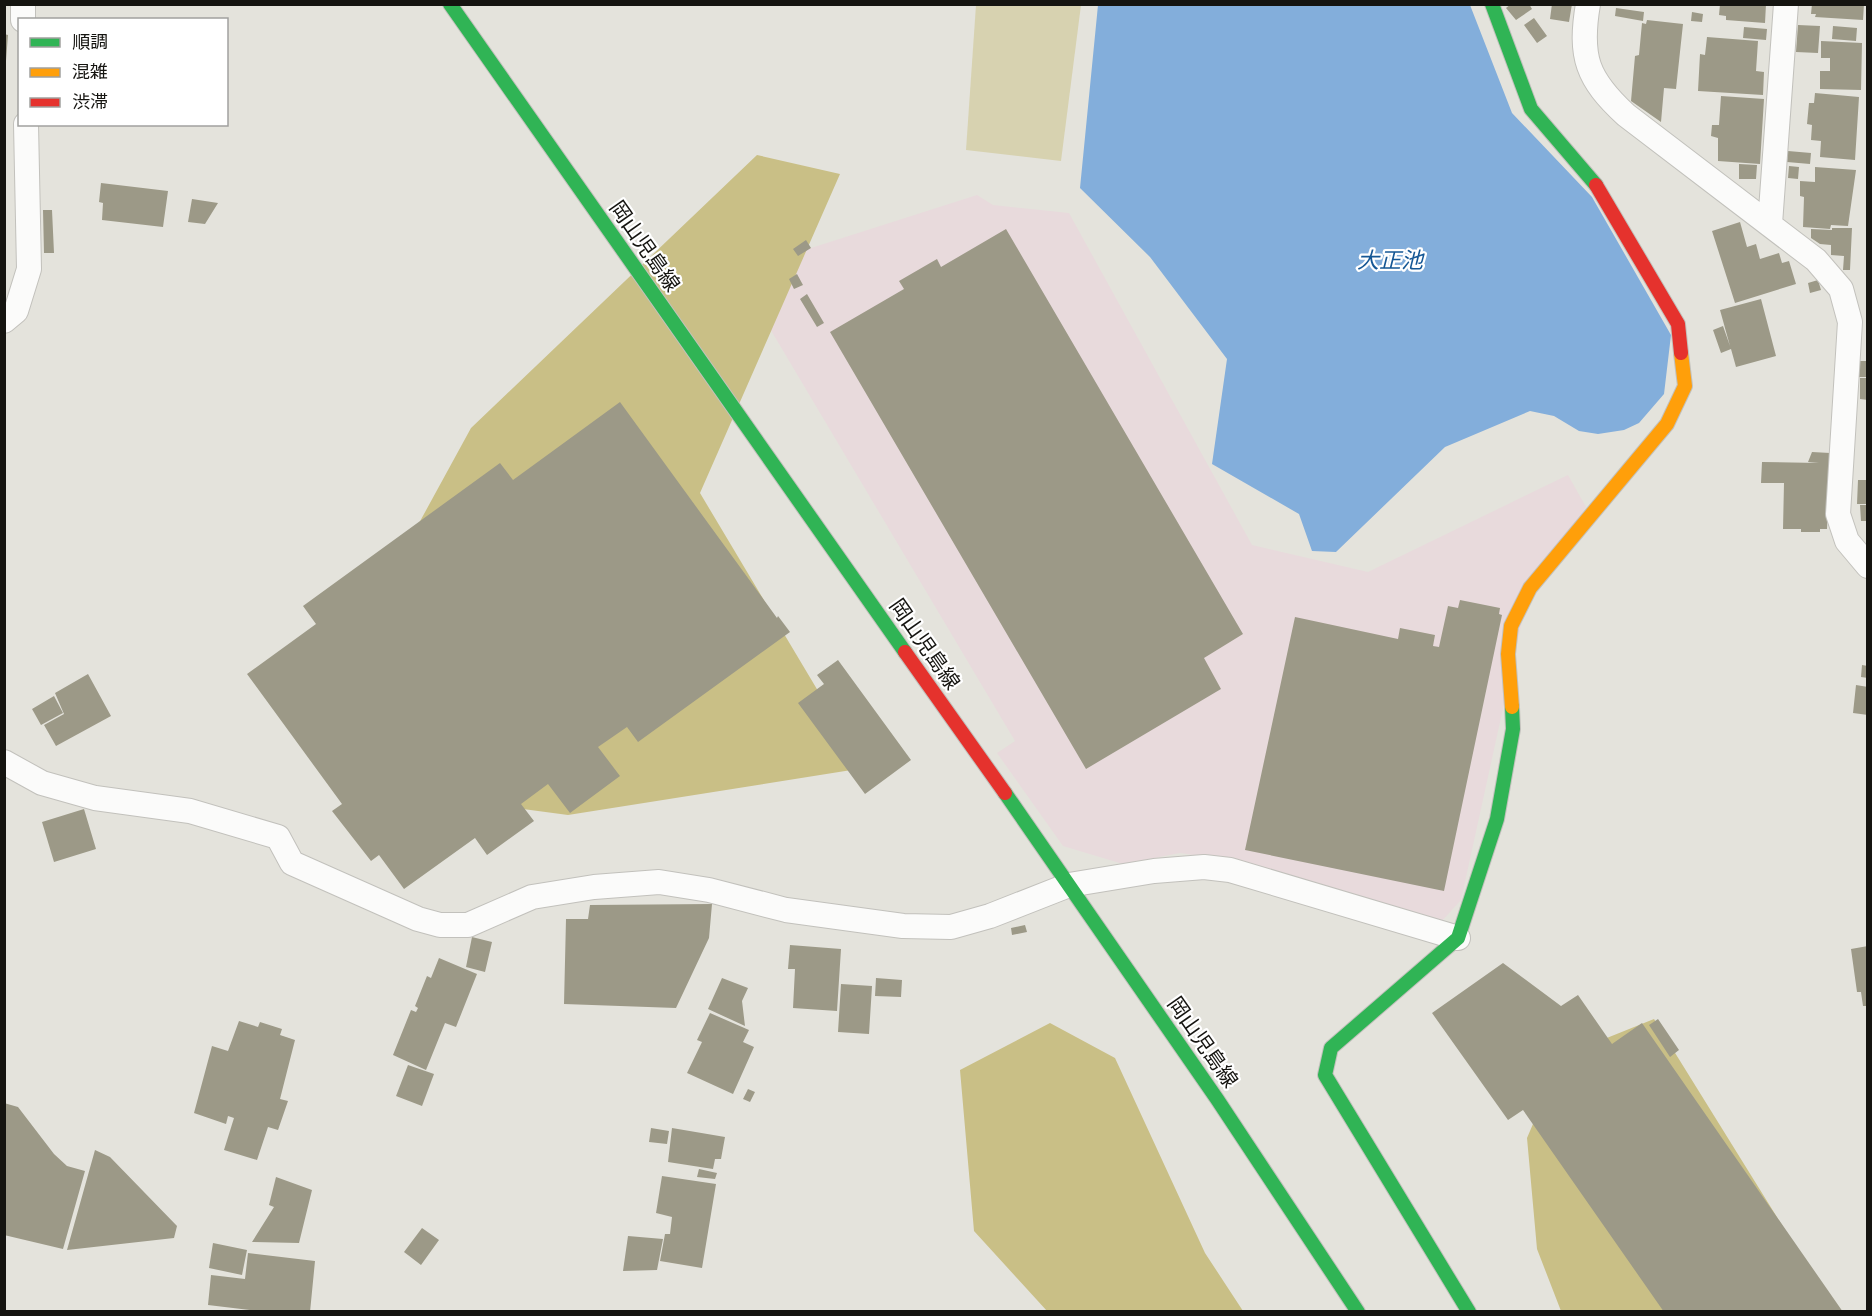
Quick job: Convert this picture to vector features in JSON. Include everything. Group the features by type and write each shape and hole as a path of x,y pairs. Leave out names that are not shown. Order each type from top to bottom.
{"main road":[{"name":"岡山児島線","path":"450,4 1069,885 1217,1099 1358,1311"},
{"path":"1469,1311 1325,1075 1331,1048 1458,938 1497,819 1507,773 1513,729 1508,654 1511,626 1530,588 1667,424 1685,386 1678,324 1636,257 1598,188 1531,109 1492,4"}],"street":[{"path":"1588,4 1585,25 1585,58 1602,93 1626,115 1816,260 1841,289 1850,322 1838,514 1847,541 1868,566"},
{"path":"1770,224 1786,4"},
{"path":"4,321 16,311 29,269 26,126"},
{"path":"4,762 42,783 95,798 190,811 278,837 292,863 418,919 440,925 468,925 532,897 594,887 659,882 709,890 786,910 903,926 951,927 990,916 1069,885 1154,871 1204,867 1230,870 1458,938"}],"shaded area":[{"path":"976,5 1081,5 1061,161 966,150"},
{"path":"757,155 840,174 700,493 864,768 568,815 405,793 342,664 471,428"},
{"path":"977,195 993,205 1069,213 1252,545 1368,572 1568,475 1586,507 1525,608 1461,900 1441,922 1221,859 1180,853 1123,864 1063,846 997,753 1015,741 741,280 808,249"},
{"path":"1654,1019 1790,1238 1812,1311 1561,1311 1537,1249 1527,1138 1562,1056"},
{"path":"1050,1023 1115,1058 1205,1253 1243,1311 1047,1311 974,1231 960,1070"}],"water":[{"name":"大正池","path":"1098,5 1470,5 1512,113 1592,197 1671,335 1664,394 1639,423 1624,430 1598,434 1579,431 1554,416 1530,411 1445,447 1336,552 1312,551 1299,514 1212,464 1227,359 1150,257 1080,188"}],"building":[{"path":"1511,4 1529,4 1532,9 1516,20 1506,8"},
{"path":"1552,4 1572,4 1569,22 1550,19"},
{"path":"1720,4 1766,4 1765,23 1726,20 1726,16 1719,15"},
{"path":"1812,4 1864,4 1863,20 1815,17 1816,14 1811,14"},
{"path":"1616,8 1644,12 1643,21 1615,16"},
{"path":"1692,12 1703,14 1702,22 1691,21"},
{"path":"1534,18 1547,36 1537,43 1524,25"},
{"path":"1647,20 1683,24 1676,89 1664,88 1661,122 1631,101 1635,56 1639,55 1642,23 1646,24"},
{"path":"1798,25 1820,26 1818,53 1796,52"},
{"path":"1833,26 1857,28 1856,41 1832,39"},
{"path":"1744,27 1767,29 1766,40 1743,38"},
{"path":"4,34 8,35 6,61 4,61"},
{"path":"1707,37 1758,41 1756,71 1764,72 1763,95 1698,91 1700,54 1705,55"},
{"path":"1821,41 1862,43 1861,90 1820,89 1820,71 1830,71 1830,58 1821,58"},
{"path":"1815,93 1859,97 1855,160 1820,157 1821,141 1811,140 1812,125 1807,124 1809,103 1814,103"},
{"path":"1721,96 1764,99 1760,164 1718,161 1718,138 1711,136 1712,125 1719,125"},
{"path":"1788,151 1811,153 1810,164 1787,162"},
{"path":"1739,164 1757,165 1756,179 1739,179"},
{"path":"1789,166 1799,167 1798,179 1788,178"},
{"path":"1815,167 1856,170 1848,226 1831,225 1830,229 1803,227 1804,197 1800,196 1800,181 1815,182"},
{"path":"101,183 168,191 163,227 102,220 103,203 99,202"},
{"path":"192,199 218,203 205,224 188,222"},
{"path":"43,210 52,210 54,253 44,253"},
{"path":"1740,222 1747,247 1756,244 1760,259 1779,253 1782,263 1789,261 1796,284 1735,303 1712,231"},
{"path":"1832,228 1852,228 1850,270 1843,270 1844,256 1831,255 1831,245 1820,244 1811,238 1811,229 1832,230"},
{"path":"1006,229 1243,634 1204,658 1221,689 1086,769 830,332 904,289 899,281 937,259 941,267"},
{"path":"806,240 811,248 798,256 793,249"},
{"path":"797,274 803,285 794,289 789,279"},
{"path":"1818,280 1821,290 1810,293 1808,283"},
{"path":"807,294 824,323 817,327 800,299"},
{"path":"1761,299 1776,356 1736,367 1731,349 1721,353 1713,330 1723,326 1730,346 1720,310"},
{"path":"1860,361 1868,361 1868,377 1859,377"},
{"path":"1860,378 1868,378 1868,400 1860,399"},
{"path":"620,402 777,618 778,616 790,632 638,742 627,727 598,747 620,776 570,813 548,784 521,804 534,821 487,855 475,838 404,889 379,855 371,861 332,811 342,804 247,674 316,624 303,606 500,463 513,480"},
{"path":"1812,452 1830,453 1827,529 1820,529 1820,532 1801,532 1801,529 1783,529 1784,483 1761,483 1762,462 1819,463 1808,462"},
{"path":"1858,480 1868,480 1868,504 1857,504"},
{"path":"1860,505 1868,505 1868,521 1861,521"},
{"path":"1460,600 1500,608 1499,614 1502,615 1444,891 1245,850 1295,617 1398,639 1400,628 1435,635 1433,646 1439,647 1448,606 1458,608"},
{"path":"838,660 911,760 865,794 798,703 824,684 817,675"},
{"path":"1862,665 1868,666 1868,678 1861,677"},
{"path":"88,674 111,716 56,746 44,725 64,714 55,693"},
{"path":"1856,685 1868,687 1868,715 1853,713"},
{"path":"54,696 63,713 41,725 32,709"},
{"path":"84,809 96,849 54,862 42,822"},
{"path":"712,904 709,938 676,1008 564,1004 566,919 588,919 590,905"},
{"path":"1025,925 1027,932 1012,935 1011,928"},
{"path":"472,937 492,942 485,972 466,967"},
{"path":"790,945 841,949 837,1011 793,1008 795,969 788,969"},
{"path":"1868,946 1868,1006 1863,1006 1861,992 1857,992 1851,949"},
{"path":"439,958 477,974 456,1027 445,1023 426,1070 393,1055 411,1010 416,1012 418,1008 415,1006 427,976 431,978"},
{"path":"1503,963 1561,1006 1578,995 1612,1044 1642,1023 1843,1312 1664,1312 1523,1110 1508,1120 1432,1013"},
{"path":"722,978 748,988 742,1001 745,1026 708,1009"},
{"path":"876,978 902,980 901,997 875,996"},
{"path":"841,984 872,986 869,1034 838,1032"},
{"path":"710,1013 749,1030 743,1042 754,1047 733,1094 687,1073 702,1042 697,1040"},
{"path":"1658,1019 1679,1050 1670,1057 1649,1025"},
{"path":"239,1021 258,1027 260,1022 282,1029 280,1035 295,1040 280,1099 288,1101 278,1130 268,1127 257,1160 224,1150 234,1118 228,1116 226,1124 194,1113 212,1046 228,1051"},
{"path":"408,1065 434,1074 422,1106 396,1096"},
{"path":"748,1089 755,1092 750,1102 743,1099"},
{"path":"4,1103 18,1107 54,1154 67,1166 85,1171 63,1249 4,1235"},
{"path":"651,1128 669,1131 667,1144 649,1142"},
{"path":"672,1128 725,1137 721,1159 715,1159 713,1169 668,1162"},
{"path":"95,1150 110,1157 177,1226 174,1238 67,1250"},
{"path":"699,1169 717,1173 715,1179 697,1177"},
{"path":"662,1176 716,1184 702,1268 660,1261 665,1234 670,1234 672,1217 656,1213"},
{"path":"276,1177 312,1190 299,1243 252,1242 274,1207 269,1205"},
{"path":"422,1228 439,1240 421,1265 404,1252"},
{"path":"628,1236 663,1239 657,1270 623,1271"},
{"path":"213,1243 247,1250 242,1275 209,1268"},
{"path":"248,1253 315,1261 310,1312 267,1312 208,1305 211,1275 245,1279"}],"traffic: fast":[{"path":"450,4 905,652"},
{"path":"1492,4 1531,109 1596,185"},
{"path":"1469,1312 1325,1075 1331,1048 1458,938 1497,819 1513,729 1512,707"},
{"path":"1005,793 1217,1099 1358,1312"}],"traffic: slow":[{"path":"1512,707 1508,654 1511,626 1530,588 1667,424 1685,386 1681,353"}],"traffic: jam":[{"path":"1596,185 1678,324 1681,353"},
{"path":"905,652 1005,793"}]}
